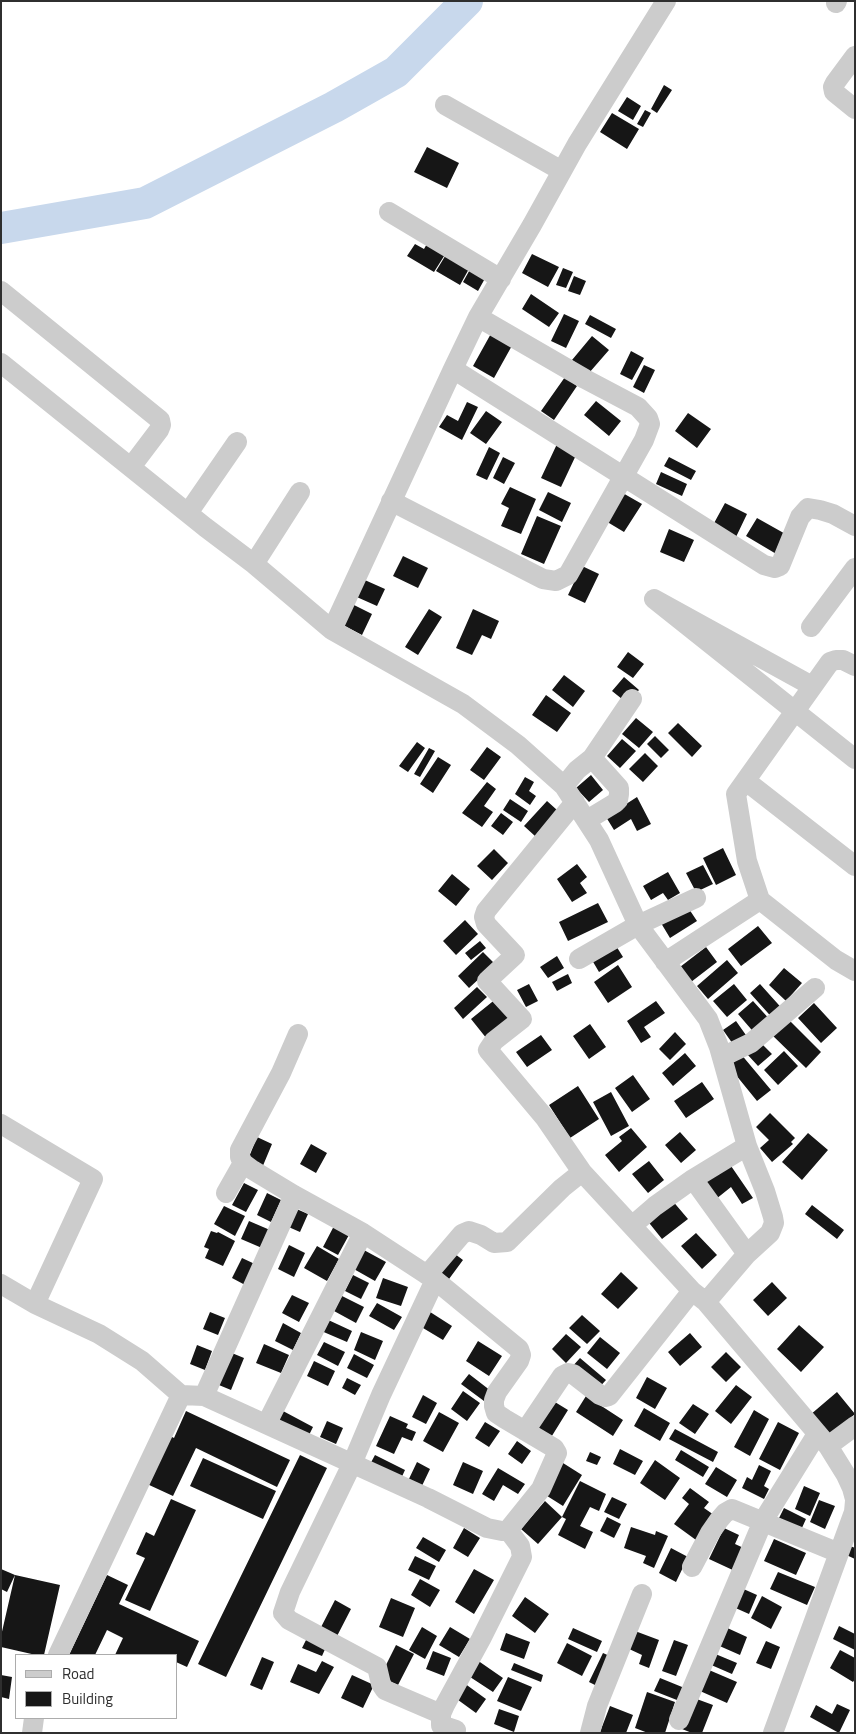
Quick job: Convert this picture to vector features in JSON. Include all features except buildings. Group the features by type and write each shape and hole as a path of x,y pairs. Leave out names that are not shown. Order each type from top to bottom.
{"street":[{"path":"332,630 478,317 610,88 666,1"},
{"path":"855,56 833,87 834,92 855,109"},
{"path":"445,104 562,171"},
{"path":"389,212 501,279"},
{"path":"1,291 160,420 159,430 131,467"},
{"path":"391,501 544,579 556,581 568,575 647,433 650,424 644,412 638,407 585,380 478,317"},
{"path":"1,363 254,564 332,630 463,704 518,745 564,786 599,840 638,925 708,1019 722,1057 747,1146 773,1217 774,1223 770,1233 699,1296 609,1396 600,1396 573,1374 568,1373 562,1376 525,1431"},
{"path":"453,369 764,565 775,568 780,566 800,517 808,508 833,514 855,526"},
{"path":"188,513 237,442"},
{"path":"254,564 300,492"},
{"path":"811,627 855,568"},
{"path":"812,686 654,599 855,759"},
{"path":"855,666 843,660 830,662 736,794 747,861 760,900 836,960 855,972"},
{"path":"564,786 582,765 592,758 632,699"},
{"path":"587,820 615,803 618,800 619,794 619,788 592,758"},
{"path":"746,781 855,866"},
{"path":"575,802 486,911 484,920 492,932 514,955 487,980 488,984 522,1019 494,1041 488,1050 545,1118 582,1172 699,1296 823,1440 846,1475 852,1488 855,1500 854,1512 773,1733"},
{"path":"579,959 638,925 696,898"},
{"path":"665,962 760,900"},
{"path":"722,1057 751,1043 815,988"},
{"path":"1,1284 35,1304 99,1334 142,1362 181,1396 204,1396 267,1423 428,1498 487,1528 502,1531 508,1530 541,1489 557,1453 554,1448 496,1413 494,1400 497,1392 519,1361 521,1355 519,1349 513,1342 431,1277 363,1232 294,1195 243,1163 240,1157 240,1150 281,1073 298,1034"},
{"path":"1,1124 93,1179 35,1304"},
{"path":"633,1225 692,1179 747,1146"},
{"path":"226,1193 243,1163"},
{"path":"441,1714 386,1690 381,1684 377,1667 290,1620 283,1613 290,1592 352,1464 431,1277 462,1234 469,1231 481,1235 494,1243 507,1242 562,1188 582,1172"},
{"path":"692,1179 747,1254"},
{"path":"204,1396 294,1195"},
{"path":"267,1423 363,1232"},
{"path":"58,1654 181,1396"},
{"path":"679,1720 764,1521 823,1440 855,1426"},
{"path":"692,1567 710,1533 729,1509 764,1521 839,1553"},
{"path":"455,1733 456,1730 441,1725 441,1714 522,1557 520,1546 508,1530"},
{"path":"590,1733 597,1706 642,1594"},
{"path":"32,1733 34,1719"}],"waterway":[{"path":"1,228 145,203 334,107 396,72 467,1"}]}
